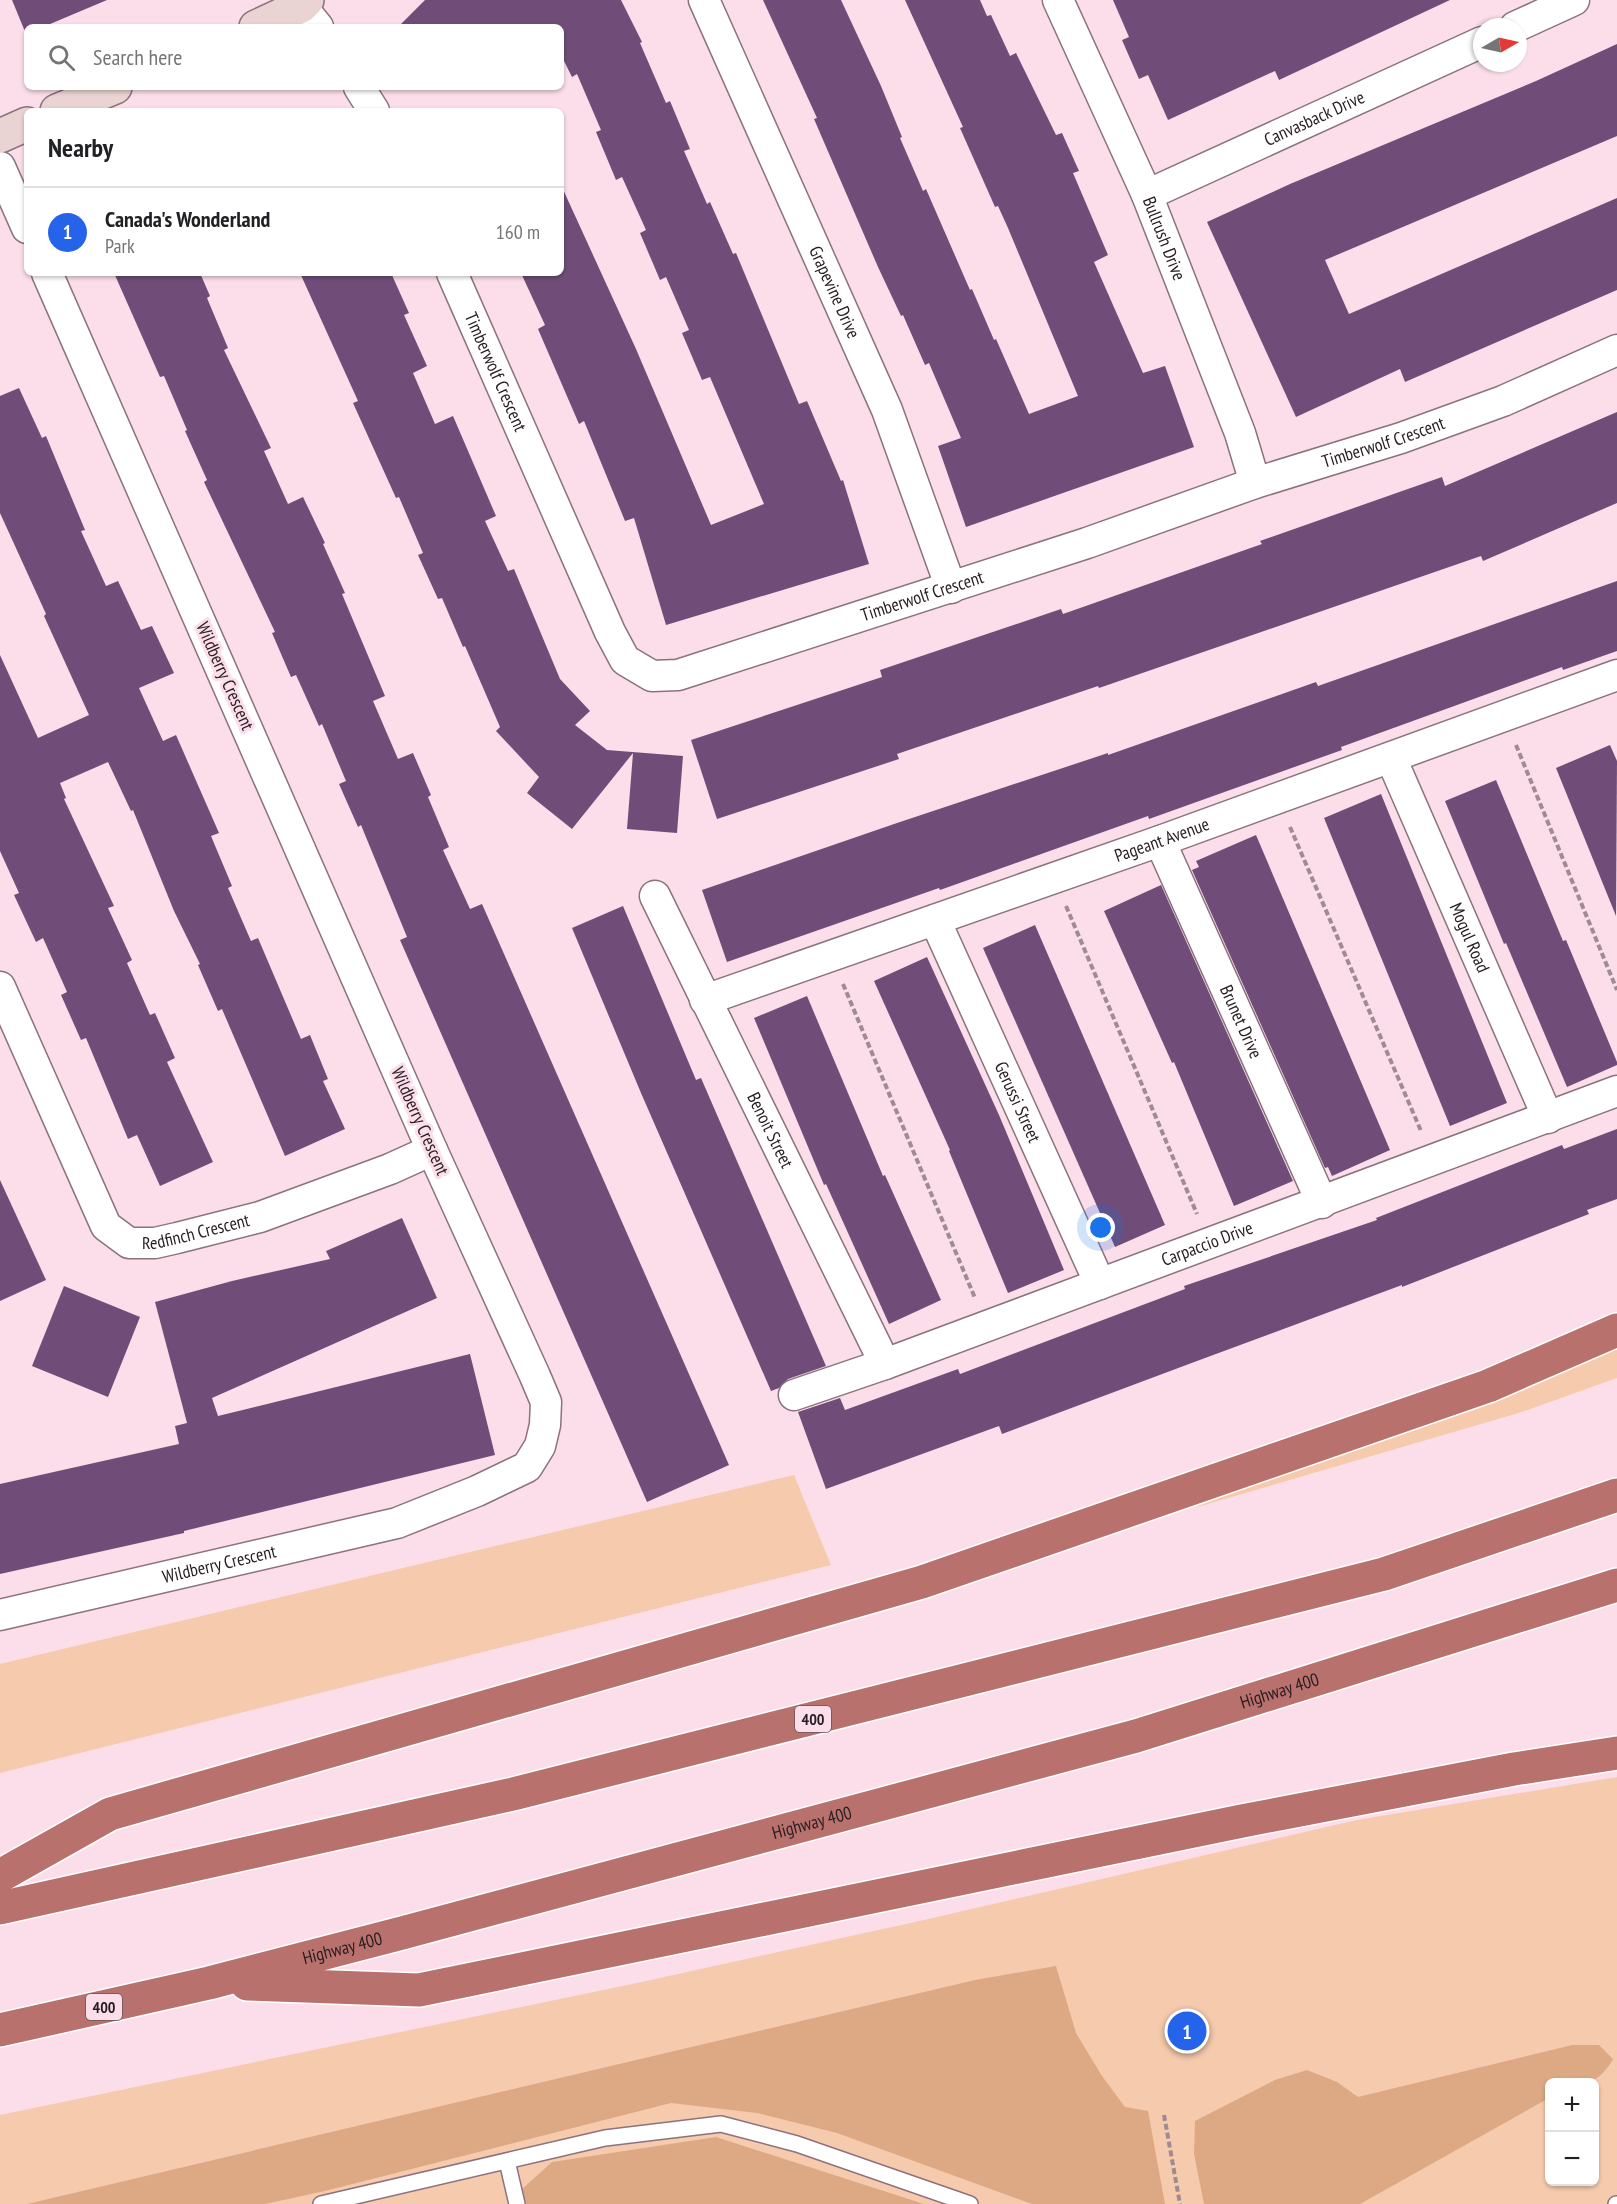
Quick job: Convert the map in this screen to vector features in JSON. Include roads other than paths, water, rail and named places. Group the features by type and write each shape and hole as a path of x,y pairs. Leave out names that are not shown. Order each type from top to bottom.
{"highway":[{"path":"0,1876 110,1814 922,1582 1488,1386 1617,1330"},
{"name":"400","path":"0,1908 513,1794 1384,1574 1617,1495"},
{"name":"Highway 400","path":"0,2031 209,1983 402,1933 1136,1736 1617,1585"},
{"path":"209,1983 419,1990 1242,1821 1514,1770 1617,1754"}],"street":[{"name":"Grapevine Drive","path":"704,0 887,410 951,588"},
{"name":"Bullrush Drive","path":"1058,0 1146,195 1240,433 1255,483"},
{"path":"1527,22 1574,0"},
{"path":"266,24 309,11"},
{"name":"Canvasback Drive","path":"1146,195 1473,46"},
{"path":"64,108 108,90"},
{"path":"361,90 372,108"},
{"path":"0,136 24,125"},
{"path":"0,167 24,221"},
{"name":"Wildberry Crescent","path":"0,1614 397,1523 477,1491 527,1467 540,1446 545,1425 546,1402 432,1150 48,276"},
{"name":"Timberwolf Crescent","path":"453,276 610,632 625,660 652,676 678,675 1087,543 1255,483 1401,438 1503,401 1617,350"},
{"name":"Pageant Avenue","path":"705,1000 1616,678"},
{"name":"Mogul Road","path":"1392,758 1548,1118"},
{"name":"Brunet Drive","path":"1160,841 1322,1203"},
{"name":"Benoit Street","path":"655,896 885,1364"},
{"name":"Gerussi Street","path":"935,920 1100,1284"},
{"name":"Redfinch Crescent","path":"0,987 106,1226 129,1243 155,1243 260,1217 390,1169 432,1150"},
{"name":"Carpaccio Drive","path":"794,1395 885,1364 1322,1203 1617,1091"}],"lane":[{"path":"321,2204 605,2138 721,2124 798,2144 970,2204"},
{"path":"507,2161 517,2204"}],"place":[{"name":"Canada's Wonderland","path":"1187,2031"}]}
